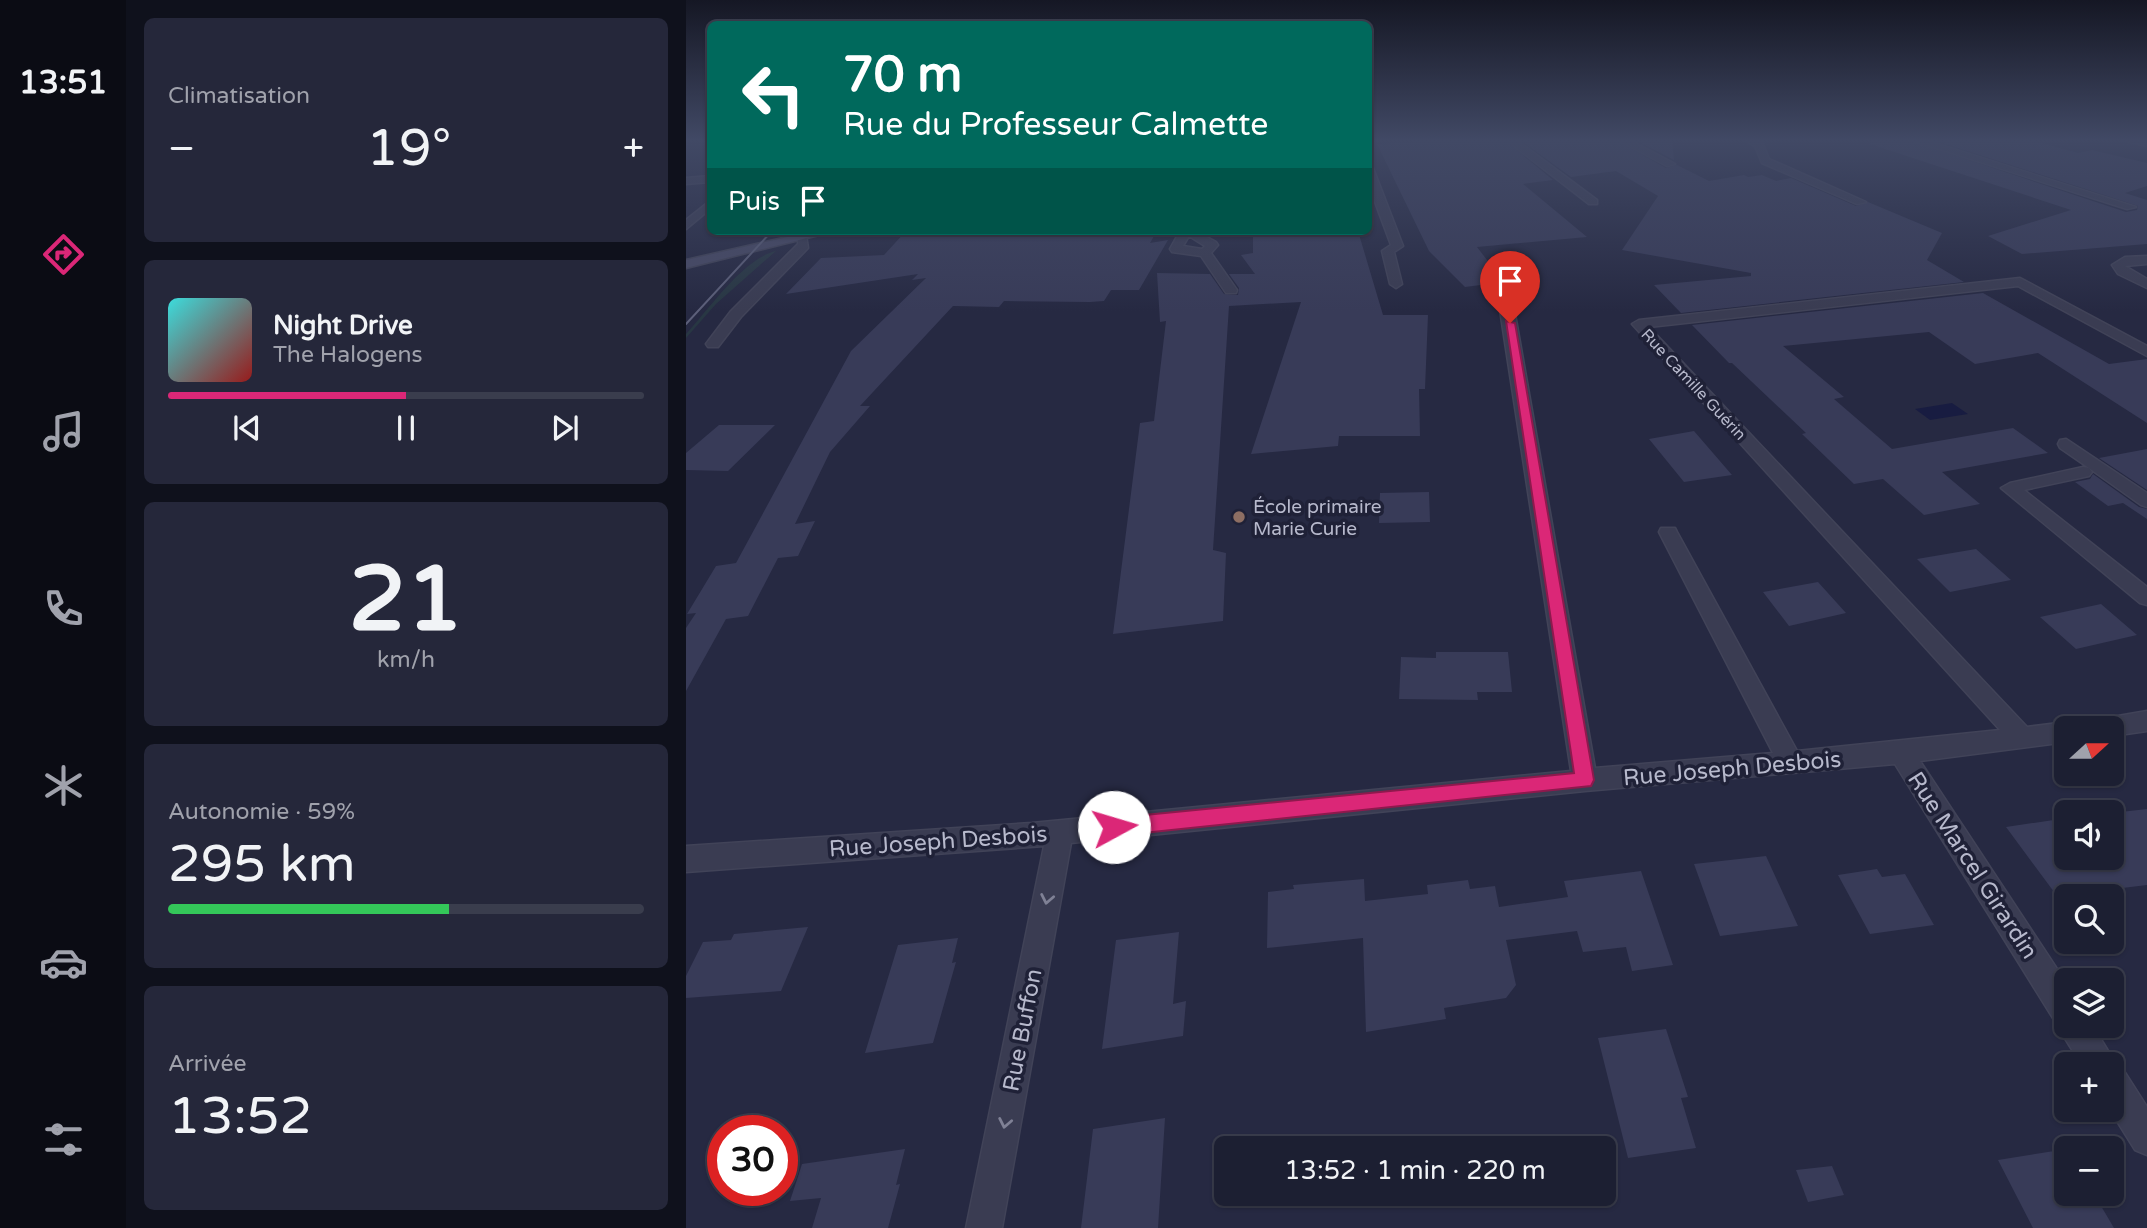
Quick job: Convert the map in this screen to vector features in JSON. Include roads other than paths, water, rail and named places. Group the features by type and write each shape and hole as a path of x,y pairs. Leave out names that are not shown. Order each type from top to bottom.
{"street":[{"path":"1379,196 1397,246 1388,251 1396,284"},
{"path":"1585,196 1593,202"},
{"path":"1848,196 1861,202"},
{"path":"2097,196 2131,207"},
{"path":"686,226 707,208"},
{"path":"686,262 811,235"},
{"path":"1184,235 1175,249 1205,253 1231,290"},
{"path":"1194,235 1212,245 1205,253"},
{"path":"713,344 736,314 804,245 802,237"},
{"path":"2147,260 2125,261 2118,265 2122,271 2147,284"},
{"name":"Rue Camille Guérin","path":"2022,738 1639,324 2020,282 2147,352"},
{"path":"1505,297 1585,780"},
{"path":"2066,444 2147,501"},
{"path":"2083,472 2010,488 2147,598"},
{"path":"1668,531 1790,763"},
{"path":"2124,724 2147,721"},
{"name":"Rue Joseph Desbois","path":"686,859 1060,832 1585,780 1901,753 2054,734"},
{"name":"Rue Marcel Girardin","path":"1901,753 2054,992"},
{"name":"Rue Buffon","path":"984,1228 1060,832"},
{"path":"2124,1102 2147,1138"}],"water":[{"path":"1952,403 1968,414 1930,420 1915,409"}],"tram line":[{"path":"686,324 768,235"}],"place":[{"name":"École primaire Marie Curie","path":"1239,517"}]}
